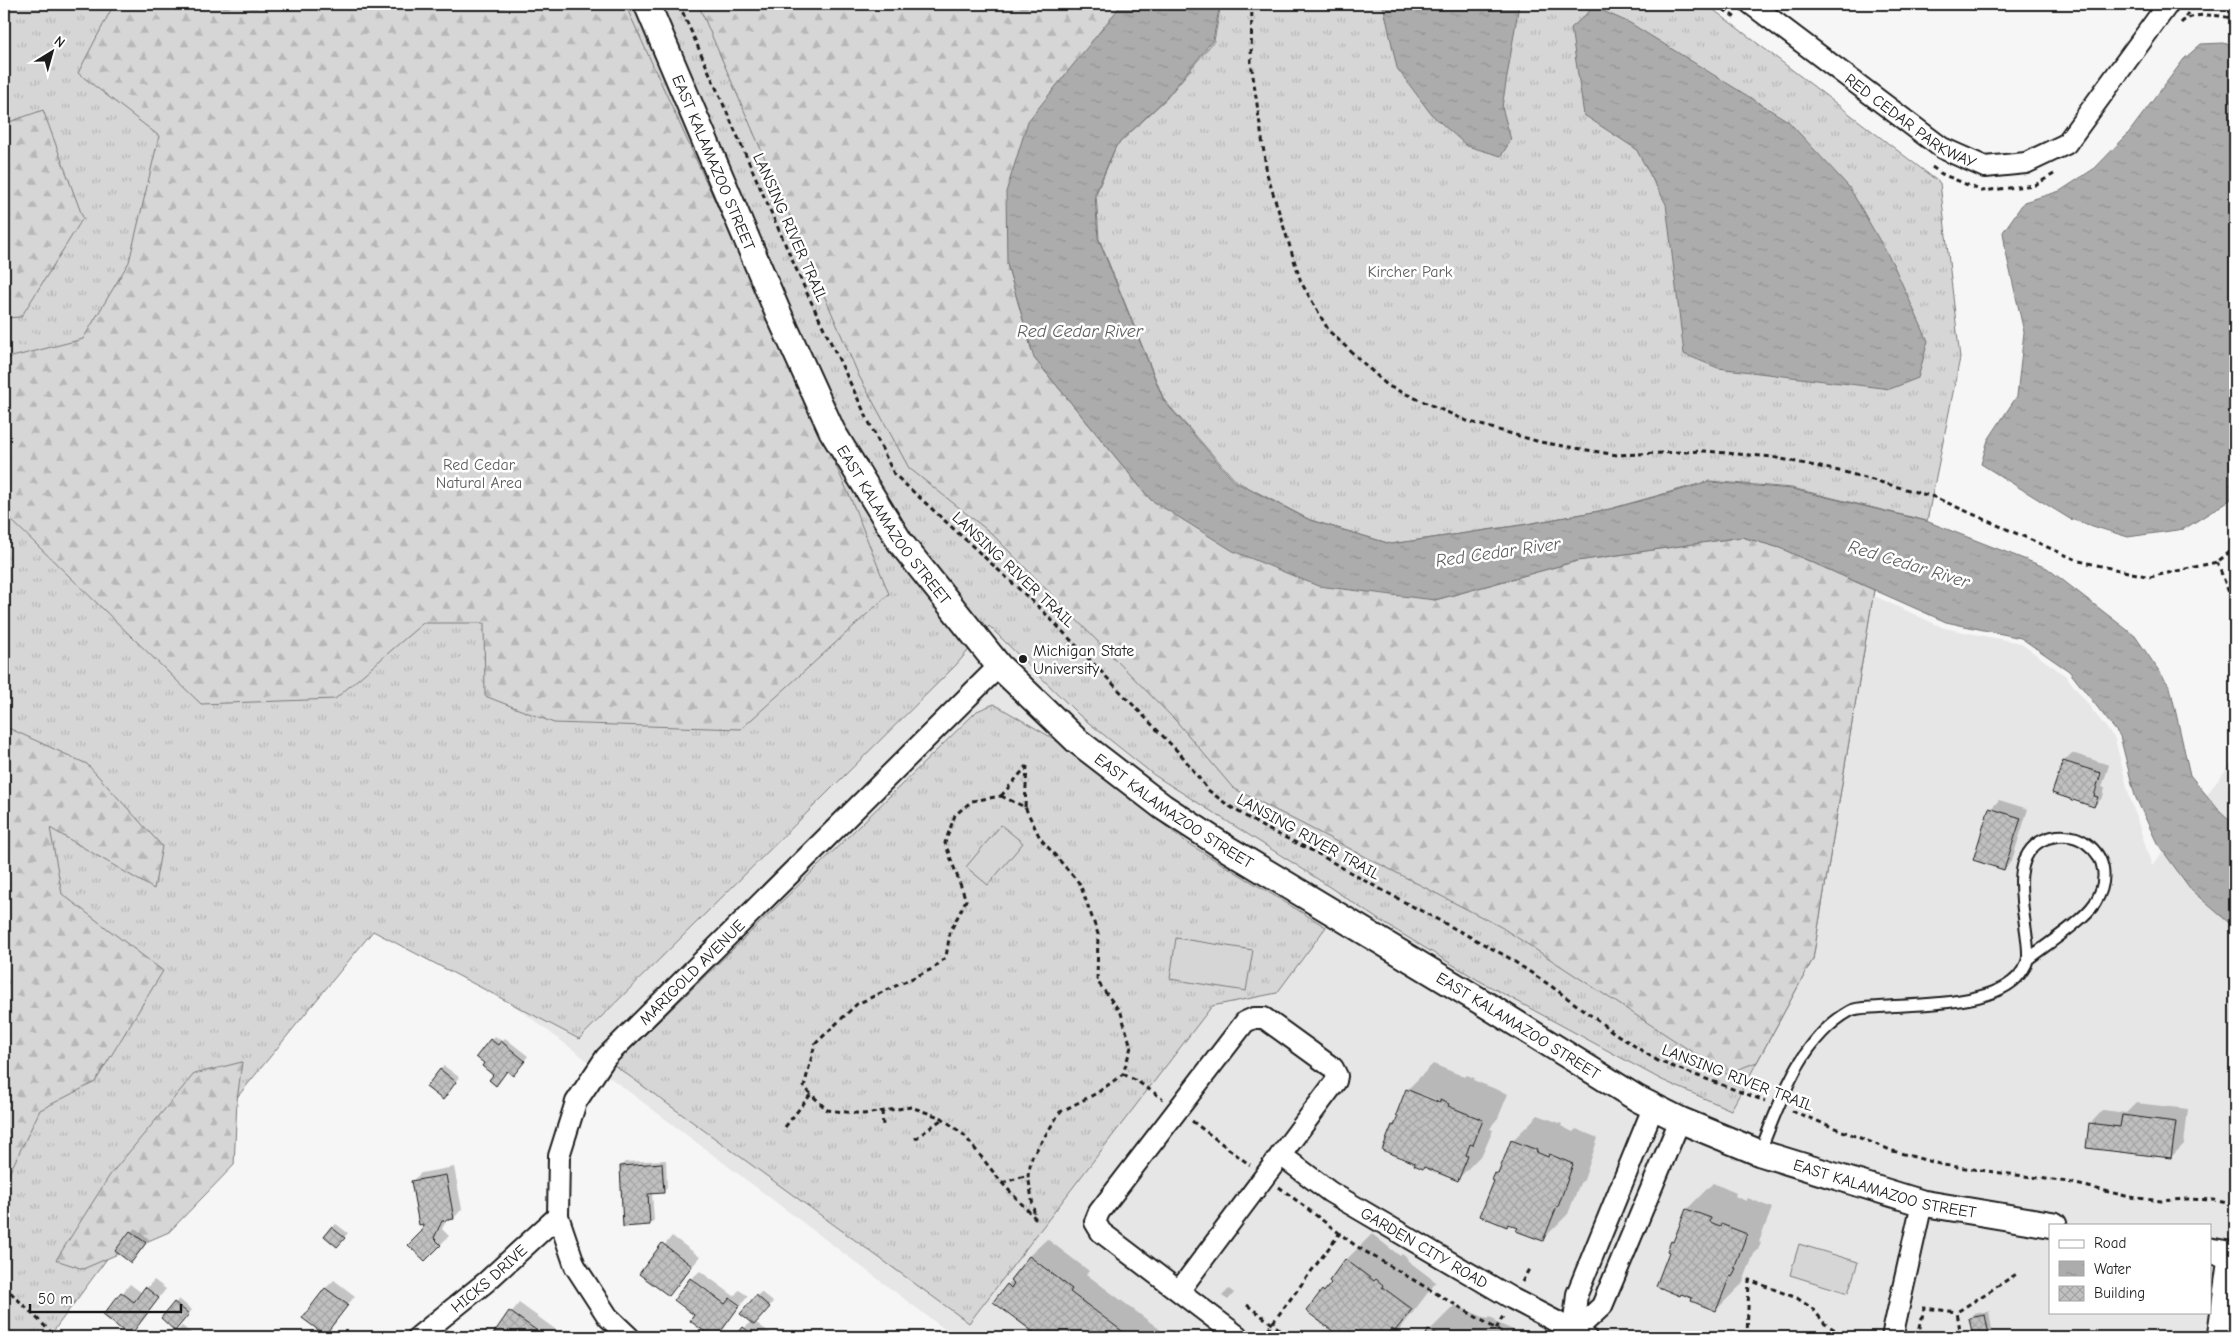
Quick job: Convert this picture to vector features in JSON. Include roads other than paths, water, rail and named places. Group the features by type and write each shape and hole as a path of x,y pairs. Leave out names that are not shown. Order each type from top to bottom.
{"street":[{"name":"EAST KALAMAZOO STREET","path":"647,4 776,308 832,432 900,542 999,666 1076,740 1163,807 1226,848 1653,1108 1760,1153 1922,1203 2049,1224"},
{"name":"RED CEDAR PARKWAY","path":"1751,4 1942,148 1985,167 2026,163 2066,144 2168,4"},
{"name":"MARIGOLD AVENUE","path":"629,1337 608,1317 575,1266 558,1216 559,1156 576,1102 606,1057 999,666"},
{"path":"1179,1291 1336,1082 1337,1076 1333,1068 1264,1018 1254,1018 1245,1022 1099,1212 1095,1222 1101,1232 1239,1337"},
{"path":"1578,1333 1577,1294 1653,1108"},
{"path":"1578,1333 1602,1306 1680,1120"},
{"name":"GARDEN CITY ROAD","path":"1281,1155 1330,1192 1512,1299 1578,1333"},
{"path":"1892,1337 1922,1203"},
{"name":"HICKS DRIVE","path":"418,1337 486,1282 558,1216"},
{"path":"2220,1337 2218,1334 2225,1253"}],"lane":[{"path":"1760,1153 1778,1106 1806,1052 1828,1026 1852,1010 1970,999 1998,992 2019,975 2028,959 2084,914 2095,903 2104,879 2103,865 2095,850 2083,841 2060,835 2042,840 2027,858 2020,890 2028,959"}],"water":[{"name":"Red Cedar River","path":"1122,4 1220,4 1213,40 1166,98 1116,146 1095,194 1098,238 1164,401 1235,482 1310,520 1391,544 1522,525 1610,509 1710,482 1792,489 1926,521 2047,568 2135,636 2170,687 2190,775 2217,808 2235,825 2235,928 2192,891 2157,843 2135,796 2120,736 2069,671 2021,638 1946,622 1780,548 1742,537 1577,561 1435,600 1318,586 1233,551 1151,500 1034,358 1007,264 1006,192 1028,121"},
{"path":"1383,4 1519,4 1502,107 1511,140 1501,156 1467,146 1431,114 1397,68"},
{"path":"1594,7 1630,23 1788,121 1849,187 1893,264 1928,341 1918,378 1890,389 1718,368 1684,354 1666,204 1636,149 1584,115 1571,28"},
{"path":"2224,43 2235,47 2235,493 2230,500 2184,529 2128,537 2070,519 1981,464 1988,440 2017,396 2024,332 2003,232 2024,202 2060,191 2095,168 2127,135 2184,59 2201,44"}],"place":[{"name":"Michigan State University","path":"1023,659"}],"park label":[{"name":"Kircher Park","path":"1410,271"},
{"name":"Red Cedar Natural Area","path":"479,473"}]}
